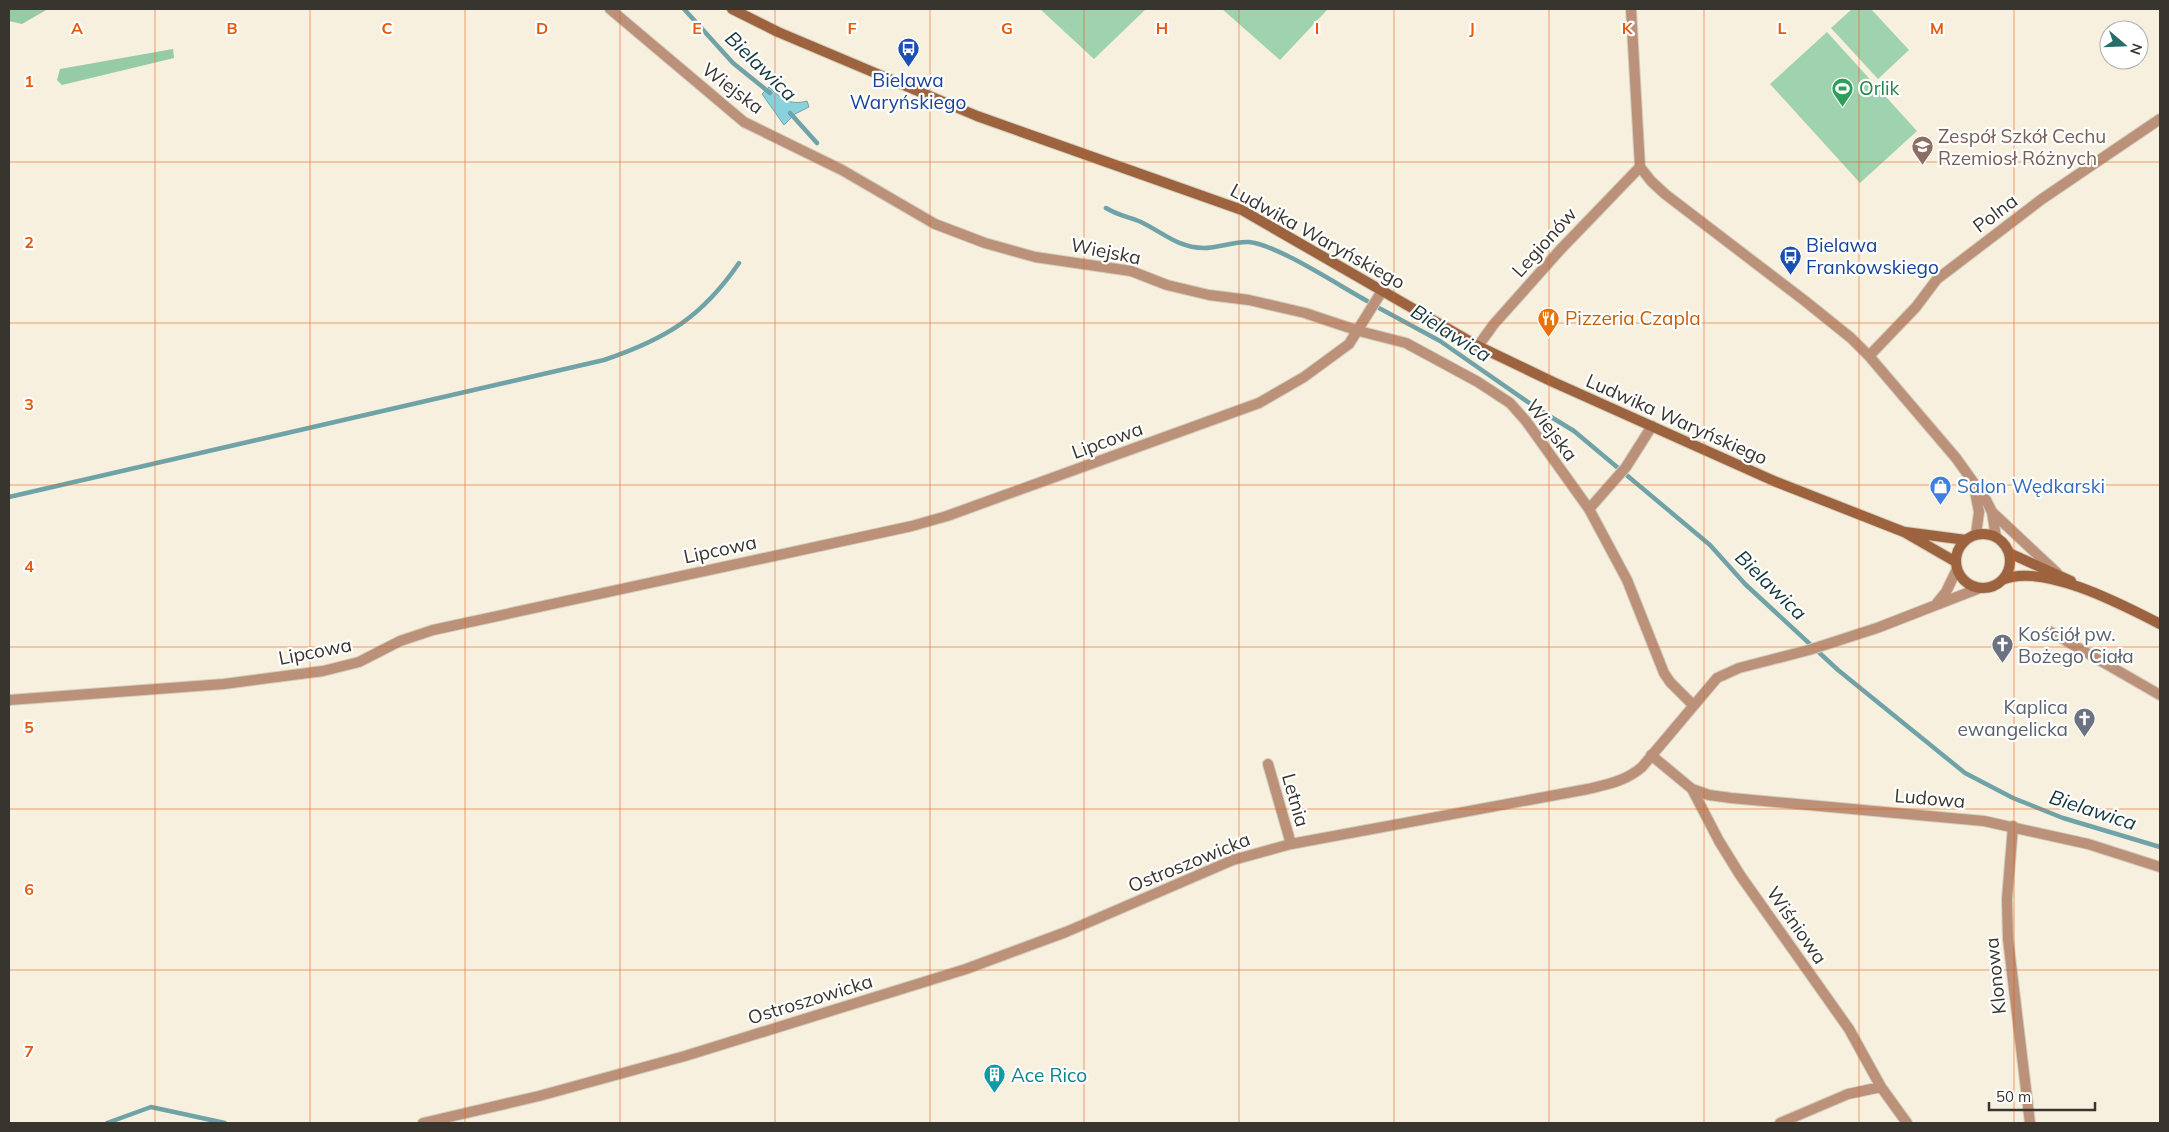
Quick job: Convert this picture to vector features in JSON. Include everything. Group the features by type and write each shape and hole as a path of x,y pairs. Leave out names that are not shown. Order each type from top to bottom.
{"main road":[{"name":"Ludwika Waryńskiego","path":"732,9 778,32 977,116 1231,205 1278,229 1478,346 1774,481 1904,532 1956,565"},
{"name":"Ludwika Waryńskiego","path":"1904,532 1966,540"},
{"path":"2002,580 2009,568 2009,553 2002,541 1987,534 1976,534 1960,546 1956,565 1965,582 1980,588 1996,585 2014,575 2030,575 2085,589"},
{"path":"2009,553 2057,573 2085,589 2160,624"}],"street":[{"name":"Wiejska","path":"610,9 744,122 842,170 935,224 985,243 1035,257 1131,272 1167,285 1286,309 1406,343 1478,382 1510,403 1526,421 1589,509 1627,580 1664,673 1678,691 1693,705"},
{"path":"1631,9 1640,167 1665,194 1851,338 1932,428 1992,512 2057,573"},
{"name":"Polna","path":"1869,356 1916,307 1937,279 2042,199 2160,120"},
{"name":"Legionów","path":"1478,346 1494,324 1573,236 1640,167"},
{"name":"Lipcowa","path":"9,700 224,684 323,671 359,662 400,641 433,630 912,526 947,516 1259,403 1340,352 1359,331 1382,291"},
{"path":"1589,509 1626,467 1652,426"},
{"path":"1973,483 1979,512 1976,534"},
{"path":"1992,512 1996,537"},
{"path":"1937,604 1946,592 1956,565"},
{"name":"Ostroszowicka","path":"423,1123 539,1096 685,1056 966,970 1066,932 1233,860 1291,844 1588,789 1620,781 1633,775 1717,678 1730,671 1810,650 1877,628 1980,588"},
{"path":"2049,631 2160,695"},
{"name":"Wiśniowa","path":"1651,755 1692,789 1719,841 1740,875 1849,1029 1881,1087 1908,1123"},
{"name":"Letnia","path":"1268,764 1291,844"},
{"name":"Ludowa","path":"1692,789 1709,795 1731,798 1948,816 2013,826 2088,844 2160,867"},
{"name":"Klonowa","path":"2013,826 2007,899 2008,939 2030,1123"},
{"path":"1780,1123 1848,1094 1881,1087"}],"green space":[{"path":"9,9 48,9 22,24 9,21"},
{"path":"1040,9 1146,9 1094,59"},
{"path":"1222,9 1328,9 1280,60"},
{"path":"1852,9 1871,9 1909,50 1878,79 1831,28"},
{"name":"Orlik","path":"1827,32 1917,131 1860,183 1770,84"},
{"path":"173,49 174,58 62,85 57,80 60,69"}],"water":[{"path":"769,87 790,102 807,101 809,107 795,114 784,125 762,94"}],"waterway":[{"name":"Bielawica","path":"684,9 733,63 770,93"},
{"name":"Bielawica","path":"790,113 817,143"},
{"name":"Bielawica","path":"1106,208 1141,222 1186,245 1204,248 1243,242 1261,245 1292,258 1369,302"},
{"path":"9,497 604,360 646,344 681,324 711,298 739,263"},
{"name":"Bielawica","path":"1379,308 1440,341 1538,409 1574,431 1710,545 1745,584 1838,670 1965,773 2013,798 2063,818 2160,847"},
{"path":"107,1123 151,1107 225,1123"}],"place":[{"name":"Bielawa Waryńskiego","path":"908,68"},
{"name":"Orlik","path":"1843,107"},
{"name":"Zespół Szkół Cechu Rzemiosł Różnych","path":"1922,166"},
{"name":"Bielawa Frankowskiego","path":"1790,275"},
{"name":"Pizzeria Czapla","path":"1549,337"},
{"name":"Salon Wędkarski","path":"1941,505"},
{"name":"Kościół pw. Bożego Ciała","path":"2002,664"},
{"name":"Kaplica ewangelicka","path":"2084,737"},
{"name":"Ace Rico","path":"995,1094"}]}
